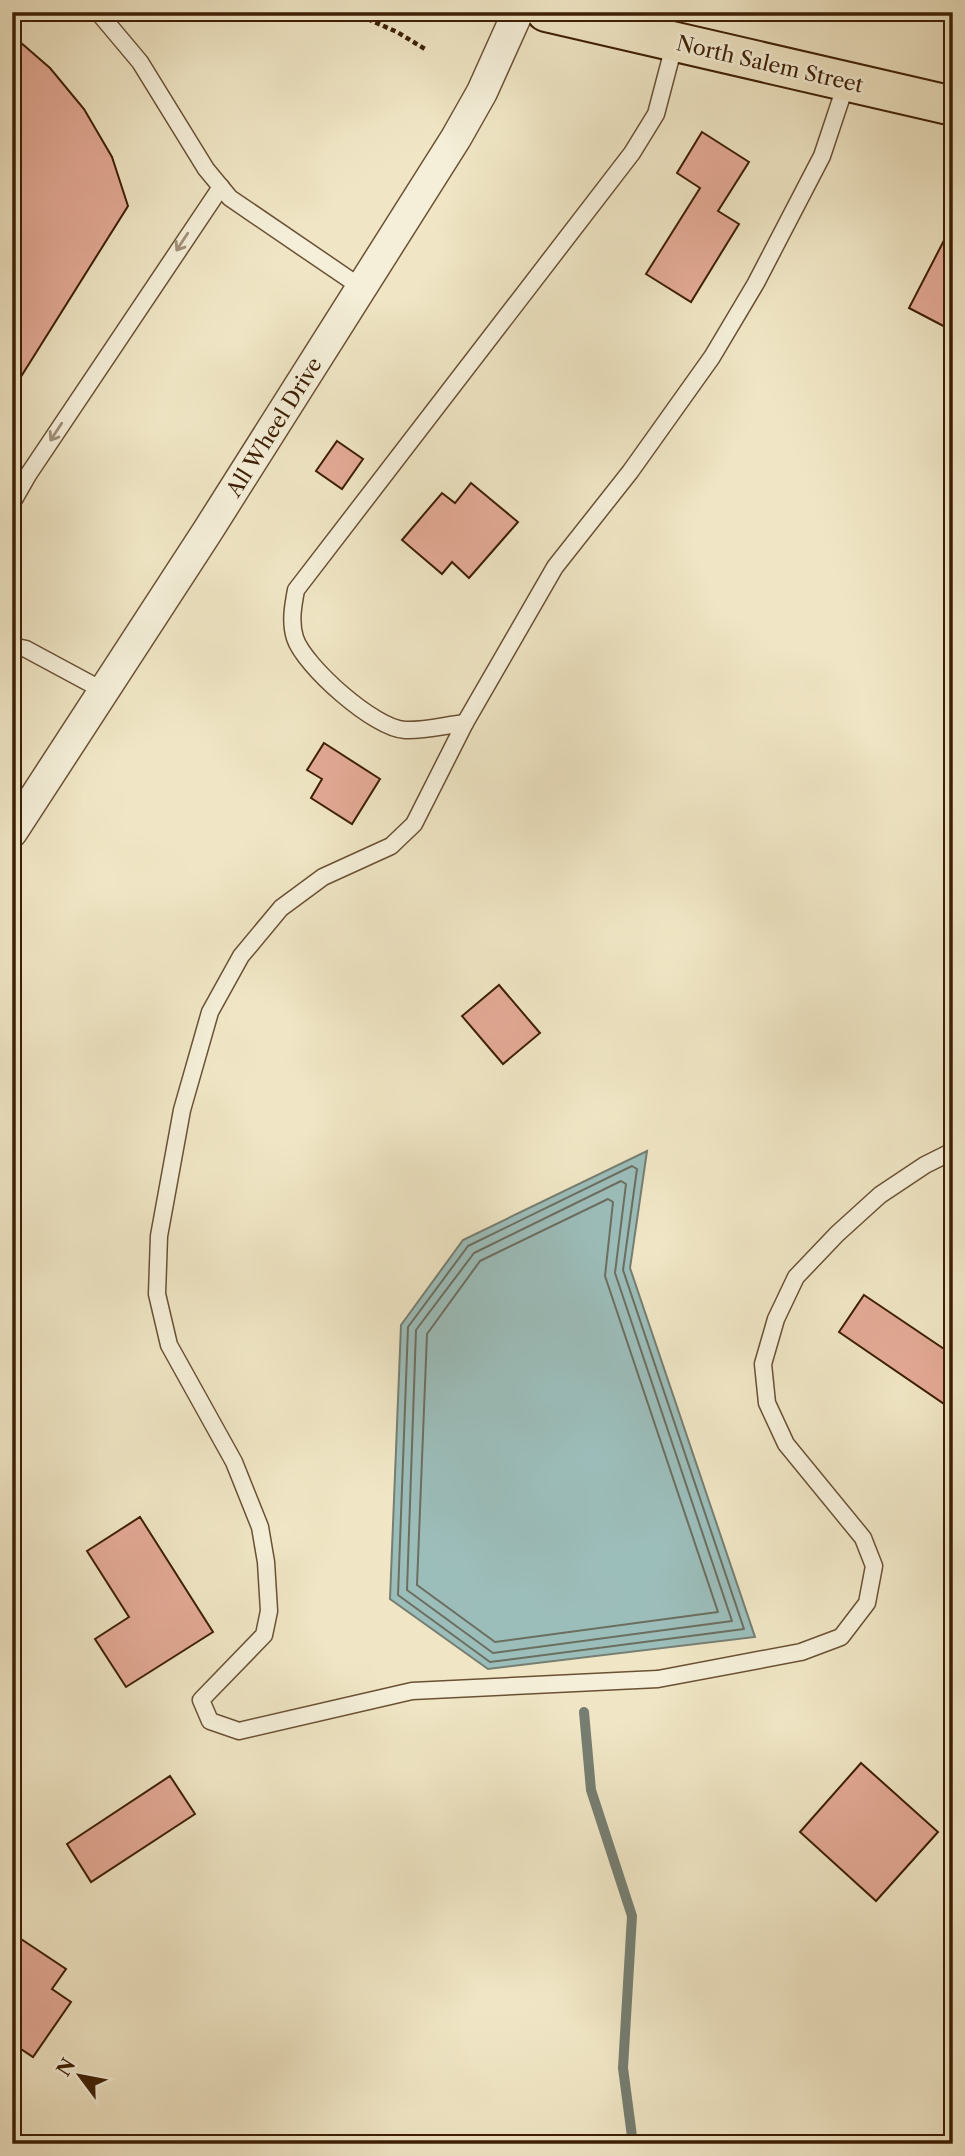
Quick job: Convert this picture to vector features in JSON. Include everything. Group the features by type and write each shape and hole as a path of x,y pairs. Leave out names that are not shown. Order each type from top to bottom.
{"main road":[{"name":"North Salem Street","path":"546,12 953,106"}],"street":[{"name":"All Wheel Drive","path":"12,832 362,288 482,92 518,12"}],"lane":[{"path":"98,12 140,62 230,198 362,288"},
{"path":"465,723 404,730 380,721 343,695 311,663 295,639 291,611 296,590 632,153 656,114 675,42"},
{"path":"847,81 822,156 756,283 712,357 630,472 555,567 465,723 414,824 391,846 323,877 281,908 241,956 210,1012 181,1110 159,1236 157,1294 169,1345 234,1462 260,1527 266,1562 269,1611 264,1635 201,1700 210,1721 239,1731 412,1691 659,1679 801,1652 841,1637 867,1603 874,1566 863,1538 786,1444 767,1403 763,1364 776,1319 796,1277 837,1234 880,1195 925,1165 953,1151"},
{"path":"12,503 28,475 221,187"},
{"path":"12,646 36,654 104,691"}],"path":[{"path":"352,12 397,32 425,49"}],"water":[{"path":"647,1151 630,1268 755,1637 488,1669 390,1599 401,1325 463,1240"}],"building":[{"path":"12,35 50,68 84,109 112,157 128,206 12,391"},
{"path":"702,132 749,162 718,211 739,224 691,302 646,274 700,188 677,173"},
{"path":"953,223 953,331 909,308"},
{"path":"337,441 363,459 342,489 316,471"},
{"path":"471,483 518,522 469,578 452,562 442,574 402,540 442,493 455,503"},
{"path":"324,743 380,779 352,824 311,798 322,779 307,770"},
{"path":"499,985 540,1033 503,1064 462,1016"},
{"path":"864,1295 953,1355 953,1410 839,1332"},
{"path":"140,1517 213,1632 126,1687 95,1639 129,1617 87,1551"},
{"path":"861,1763 938,1832 876,1901 800,1832"},
{"path":"170,1776 195,1814 91,1882 67,1844"},
{"path":"12,1933 66,1969 52,1989 71,2002 33,2057 12,2043"}],"waterway":[{"path":"584,1712 591,1790 632,1916 623,2068 633,2144"}]}
